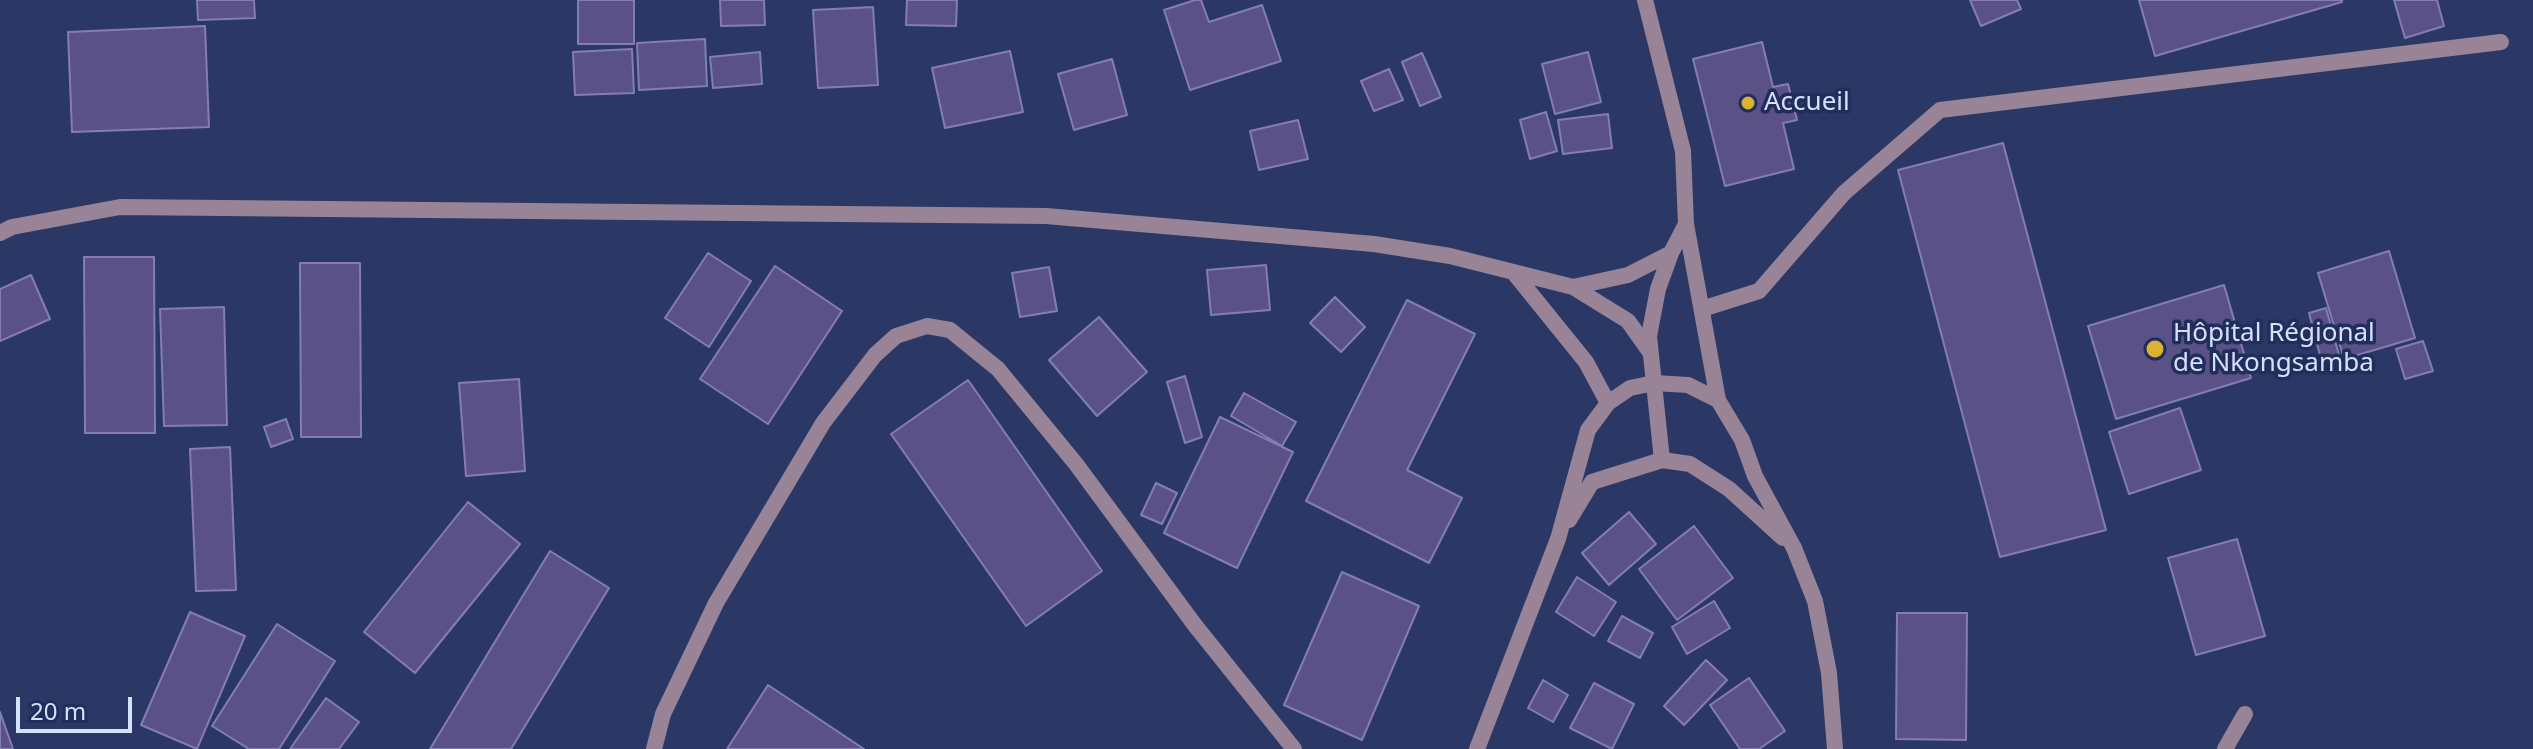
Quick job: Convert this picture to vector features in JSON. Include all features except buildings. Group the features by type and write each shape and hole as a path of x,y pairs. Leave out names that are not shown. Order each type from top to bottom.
{"street":[{"path":"1645,0 1683,151 1686,224 1718,400 1742,440 1755,476 1794,548 1815,601 1829,673 1835,749"},
{"path":"1702,309 1759,291 1844,193 1940,110 2501,42"},
{"path":"4,227 120,207 1046,216 1374,244 1450,256 1573,287 1628,321 1650,352"},
{"path":"1662,460 1650,352 1658,289 1686,224"},
{"path":"1573,287 1628,275 1671,253"},
{"path":"1514,273 1577,349 1608,403"},
{"path":"654,749 668,702 716,603 823,423 875,355 896,336 927,326 950,330 998,369 1076,464 1194,624 1294,749"},
{"path":"1477,749 1558,539 1588,430 1608,403 1630,388 1654,383 1688,385 1718,400"},
{"path":"1558,539 1592,482 1662,460 1690,464 1729,489 1794,548"},
{"path":"2225,749 2245,714"}],"place":[{"name":"Accueil","path":"1748,103"},
{"name":"Hôpital Régional de Nkongsamba","path":"2155,349"}]}
